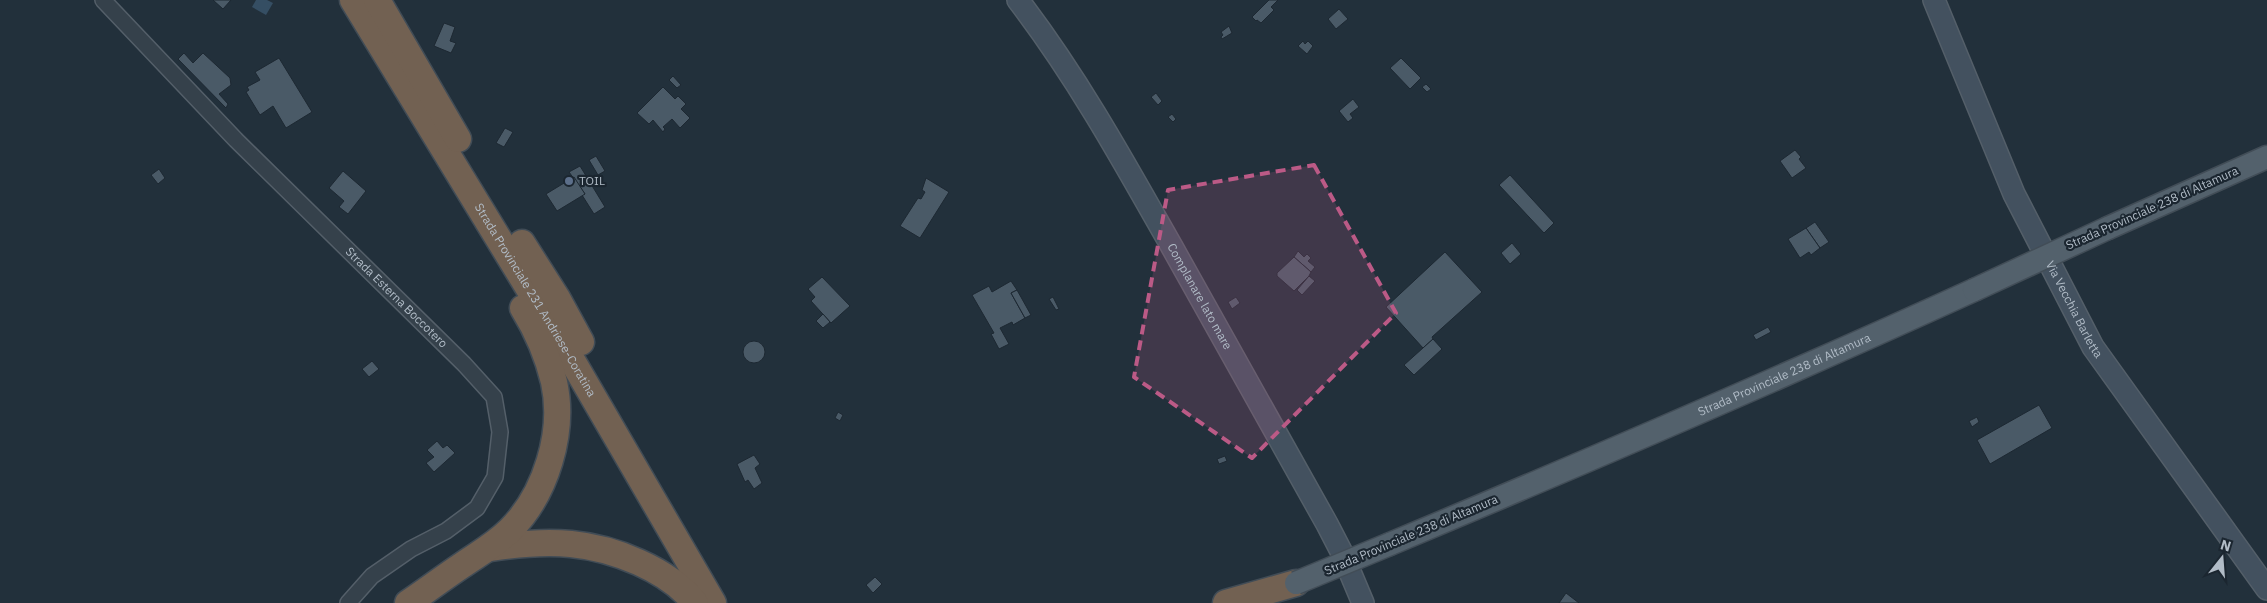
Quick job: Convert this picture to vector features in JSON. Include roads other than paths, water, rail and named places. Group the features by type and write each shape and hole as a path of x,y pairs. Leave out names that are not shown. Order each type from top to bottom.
{"highway":[{"name":"Strada Provinciale 231 Andriese-Coratina","path":"352,0 554,330 713,603"},
{"name":"Strada Provinciale 231 Andriese-Coratina","path":"377,0 476,169 557,298 726,603"},
{"path":"408,603 491,548 527,510 548,469 556,424 554,382 532,323 449,186 416,104"},
{"path":"491,548 541,543 571,544 600,550 634,560 663,575 687,593 695,603"},
{"path":"710,574 730,603"},
{"path":"1226,603 1296,583"},
{"path":"1252,603 1296,583"}],"main road":[{"name":"Strada Provinciale 238 di Altamura","path":"1296,583 1659,431 2267,157"}],"street":[{"name":"Strada Esterna Boccotero","path":"104,0 236,140 464,364 494,397 500,432 495,477 477,508 446,530 411,549 372,576 348,603"},
{"name":"Complanare lato mare","path":"1018,0 1041,30 1092,108 1140,190 1327,524 1342,553 1363,603"},
{"name":"Via Vecchia Barletta","path":"1934,0 2014,194 2093,347 2267,589"},
{"path":"1269,603 1296,583"}],"water":[{"path":"256,0 267,0 273,3 266,15 252,7"}],"place":[{"name":"TOIL","path":"569,181"}]}
